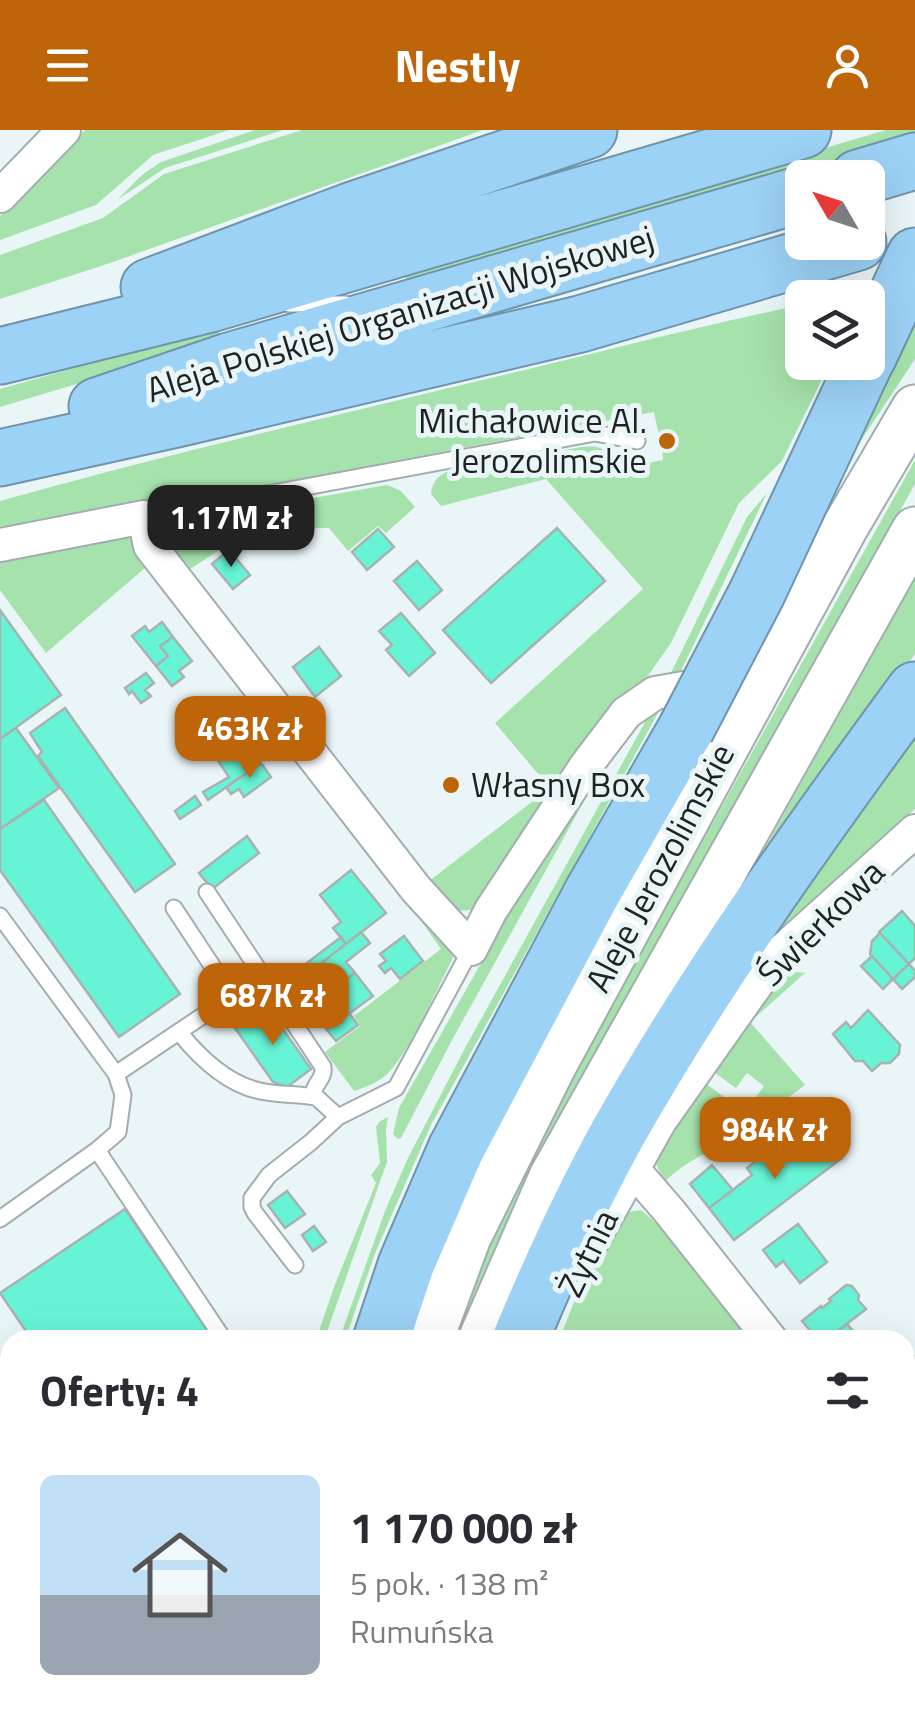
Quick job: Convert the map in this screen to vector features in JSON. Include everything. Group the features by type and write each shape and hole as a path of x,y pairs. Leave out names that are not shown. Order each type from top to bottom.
{"highway":[{"path":"0,344 350,211 589,130"},
{"name":"Aleja Polskiej Organizacji Wojskowej","path":"0,356 210,304 370,270 803,130"},
{"path":"885,170 915,161"},
{"name":"Aleja Polskiej Organizacji Wojskowej","path":"0,440 251,347 428,304 785,199"},
{"path":"0,458 580,324 890,239 882,280"},
{"path":"384,1330 406,1265 456,1149 757,593 857,380"},
{"path":"524,1330 563,1241 618,1134 714,977 915,690"}],"main road":[{"name":"Aleje Jerozolimskie","path":"434,1330 468,1237 553,1066 845,528 915,408"},
{"name":"Aleje Jerozolimskie","path":"486,1330 552,1177 915,530"}],"street":[{"path":"0,196 64,130"},
{"path":"0,544 144,517 150,546 416,889 472,950 491,910 596,751 626,713 655,692 708,685 736,671 845,528"},
{"name":"Świerkowa","path":"632,1168 660,1120 777,956 915,831"},
{"path":"632,1168 763,1330"},
{"name":"Żytnia","path":"554,1330 584,1258 632,1168"}],"lane":[{"path":"288,323 370,270"},
{"path":"210,304 264,304"},
{"path":"281,304 354,304"},
{"path":"373,304 428,304"},
{"path":"144,517 595,434 637,440"},
{"path":"206,892 322,1067 314,1098"},
{"path":"116,1074 232,996 174,908"},
{"path":"0,916 116,1074 123,1095 118,1132 0,1219"},
{"path":"296,1265 254,1213 252,1198 269,1175 338,1116 396,1088 472,950"},
{"path":"179,1032 198,1055 231,1079 258,1091 314,1098 338,1116"},
{"path":"97,1150 217,1330"}],"green space":[{"path":"85,130 229,130 153,155 96,205 0,240 0,216"},
{"path":"255,130 283,130 165,168 117,200 161,162"},
{"path":"302,130 483,130 0,299 0,255 103,218 164,174"},
{"path":"886,130 915,130 915,136 837,160 785,160 785,176 407,285 405,272"},
{"path":"785,309 785,380 822,380 782,461 739,503 671,643 647,677 613,707 487,904 475,908 453,908 429,881 550,788 495,723 643,589 546,479 441,506 431,494 432,487 446,472 581,447 603,450 615,469 663,460 662,450 676,447 673,433 659,436 654,412 0,535 0,501"},
{"path":"915,313 915,359 823,505 885,380"},
{"path":"216,328 220,341 0,407 0,389"},
{"path":"915,460 915,484 650,957 469,1330 456,1330 522,1174"},
{"path":"387,485 401,491 415,507 386,533 378,526 348,551 329,528 255,527 187,571 161,541 164,531 177,522"},
{"path":"767,493 678,677 669,677 747,517"},
{"path":"126,535 152,562 46,653 0,590 0,554"},
{"path":"915,578 915,654 742,897 739,895"},
{"path":"664,702 431,1125 376,1251 348,1330 343,1330 408,1158 654,706"},
{"path":"915,725 915,809 826,889 575,1229"},
{"path":"620,736 398,1139 393,1134 399,1108 497,935 497,913"},
{"path":"405,898 451,943 453,958 398,1061 382,1078 354,1091 325,1052 360,1026 354,1016 441,949"},
{"path":"777,970 805,973 750,1022 805,1085 721,1148 690,1162 664,1182 654,1159 702,1081 745,1112 764,1086 747,1073 736,1088 711,1070"},
{"path":"388,1117 387,1162 328,1330 319,1330 376,1183 371,1175 380,1163 376,1127"},
{"path":"641,1210 670,1235 745,1330 563,1330 612,1223 624,1213"}],"building":[{"path":"557,528 605,581 491,683 443,630"},
{"path":"378,529 394,547 367,570 352,552"},
{"path":"229,550 250,575 233,589 212,564"},
{"path":"417,561 442,590 419,610 394,581"},
{"path":"0,610 61,695 0,739"},
{"path":"401,613 435,653 409,676 386,650 392,645 379,631"},
{"path":"162,622 173,637 160,646 168,656 156,666 132,636 145,626 149,632"},
{"path":"173,637 192,661 179,671 184,677 172,686 156,666 168,656 160,646"},
{"path":"319,647 341,676 315,697 293,667"},
{"path":"146,673 154,683 145,690 151,696 141,703 125,688"},
{"path":"65,708 175,864 135,892 38,756 42,752 30,733"},
{"path":"16,728 59,788 0,829 0,739"},
{"path":"242,736 261,763 208,800 203,792 229,777 215,756"},
{"path":"261,763 271,777 244,797 239,789 231,794 226,787"},
{"path":"195,796 201,805 180,819 175,811"},
{"path":"44,800 180,994 119,1037 0,870 0,829"},
{"path":"247,836 259,853 212,889 199,873"},
{"path":"351,870 386,913 346,944 333,928 341,922 320,895"},
{"path":"902,911 915,926 915,958 909,964 879,932"},
{"path":"361,932 370,943 346,962 355,973 300,1015 283,993"},
{"path":"880,933 909,964 893,979 870,954 872,941"},
{"path":"404,936 423,961 400,979 391,968 385,973 379,966 386,961 380,954"},
{"path":"341,937 346,944 309,973 303,966"},
{"path":"872,956 893,979 883,989 861,966"},
{"path":"909,964 915,977 902,989 893,979"},
{"path":"355,973 373,996 327,1030 310,1008"},
{"path":"261,1009 270,1011 311,1069 287,1087 273,1082 235,1028"},
{"path":"868,1010 900,1045 899,1054 890,1063 881,1063 872,1071 863,1061 855,1061 833,1034 846,1022 851,1028"},
{"path":"349,1013 358,1025 336,1041 327,1030"},
{"path":"817,1126 842,1158 734,1240 709,1208 752,1175 747,1168 769,1151 774,1158"},
{"path":"712,1165 733,1190 709,1208 690,1184"},
{"path":"287,1191 305,1214 285,1228 268,1205"},
{"path":"125,1209 207,1330 25,1330 0,1293"},
{"path":"798,1224 827,1262 800,1283 783,1261 776,1267 763,1250"},
{"path":"314,1226 326,1242 313,1251 302,1235"},
{"path":"846,1285 852,1286 866,1309 839,1330 810,1330 802,1321"}],"place":[{"name":"Michałowice Al. Jerozolimskie","path":"667,441"},
{"name":"Własny Box","path":"451,785"}]}
